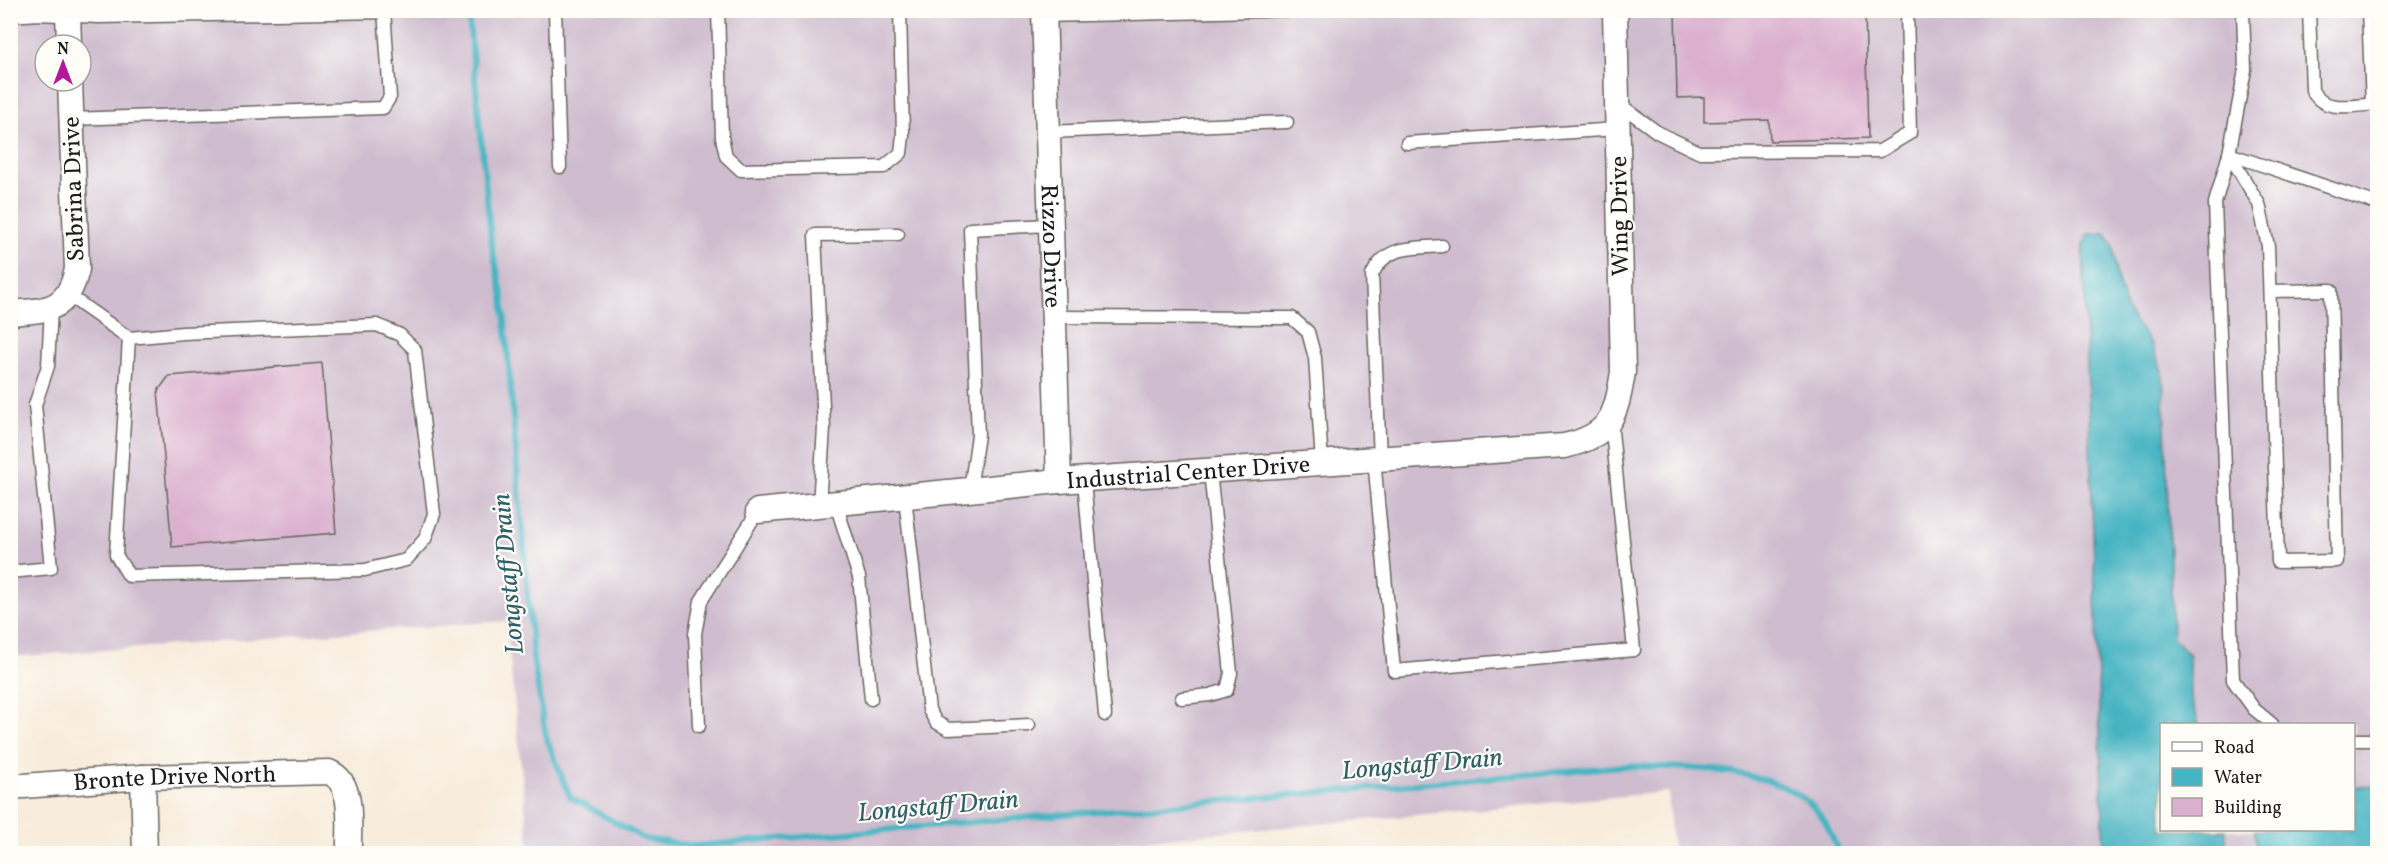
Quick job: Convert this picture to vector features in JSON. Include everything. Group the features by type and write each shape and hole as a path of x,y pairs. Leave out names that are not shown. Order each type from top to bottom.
{"street":[{"name":"Wing Drive","path":"1611,421 1619,399 1623,372 1614,10"},
{"path":"68,13 69,33"},
{"name":"Rizzo Drive","path":"1044,13 1059,481"},
{"name":"Sabrina Drive","path":"60,302 77,269 70,93"},
{"path":"10,313 60,302"},
{"name":"Industrial Center Drive","path":"758,512 1059,481 1564,446 1587,441 1601,432 1611,421"},
{"name":"Bronte Drive North","path":"10,787 143,777 318,770 337,775 345,788 349,854"},
{"path":"143,777 146,854"}],"lane":[{"path":"555,10 560,167"},
{"path":"718,10 722,136 726,156 741,170 884,167 901,153 903,135 900,10"},
{"path":"1044,13 1300,10"},
{"path":"1617,102 1657,132 1698,152 1880,151 1910,133 1907,10"},
{"path":"2243,10 2245,70 2229,153 2215,203 2233,680 2254,709 2271,723"},
{"path":"2309,10 2312,90 2317,101 2327,106 2375,104 2368,10"},
{"path":"10,16 68,13 384,11 390,97 383,108 71,119"},
{"path":"1048,132 1287,122"},
{"path":"1407,142 1617,129"},
{"path":"2229,153 2378,204"},
{"path":"2229,153 2259,204 2268,246 2272,291 2278,562 2337,561 2331,290 2272,291"},
{"path":"970,490 978,435 970,229 1050,225"},
{"path":"871,699 859,577 827,505 814,235 898,234"},
{"path":"1442,246 1386,254 1378,261 1372,275 1377,459 1394,671 1634,650 1611,421"},
{"path":"10,572 51,568 35,405 48,366 60,302 129,338 183,333 377,325 400,335 416,350 434,514 425,539 406,560 365,570 129,576 116,555 129,338"},
{"path":"1053,317 1292,318 1308,332 1315,358 1322,462"},
{"path":"1182,698 1210,695 1227,690 1231,673 1210,471"},
{"path":"1084,480 1105,715"},
{"path":"905,497 929,710 936,722 948,729 1029,725"},
{"path":"699,726 695,634 701,601 758,512"},
{"path":"2355,740 2378,740"}],"shaded area":[{"path":"11,11 2377,11 2377,853 1673,853 1668,792 1002,853 530,853 506,621 11,657"}],"water":[{"path":"2089,234 2106,234 2113,246 2117,278 2127,311 2152,345 2163,373 2173,638 2189,655 2190,696 2199,723 2160,723 2160,831 2226,831 2226,853 2104,853 2083,245"},
{"path":"2377,786 2377,853 2256,853 2255,831 2355,831 2355,787"}],"building":[{"path":"1675,10 1865,10 1868,138 1770,141 1769,120 1704,122 1704,97 1677,98"},
{"path":"322,363 336,533 172,547 158,391 169,376"}],"waterway":[{"name":"Longstaff Drain","path":"468,10 492,248 503,297 533,658 546,737 570,797 645,839 695,846 1624,766 1674,767 1730,772 1783,787 1804,799 1821,816 1839,854"}]}
